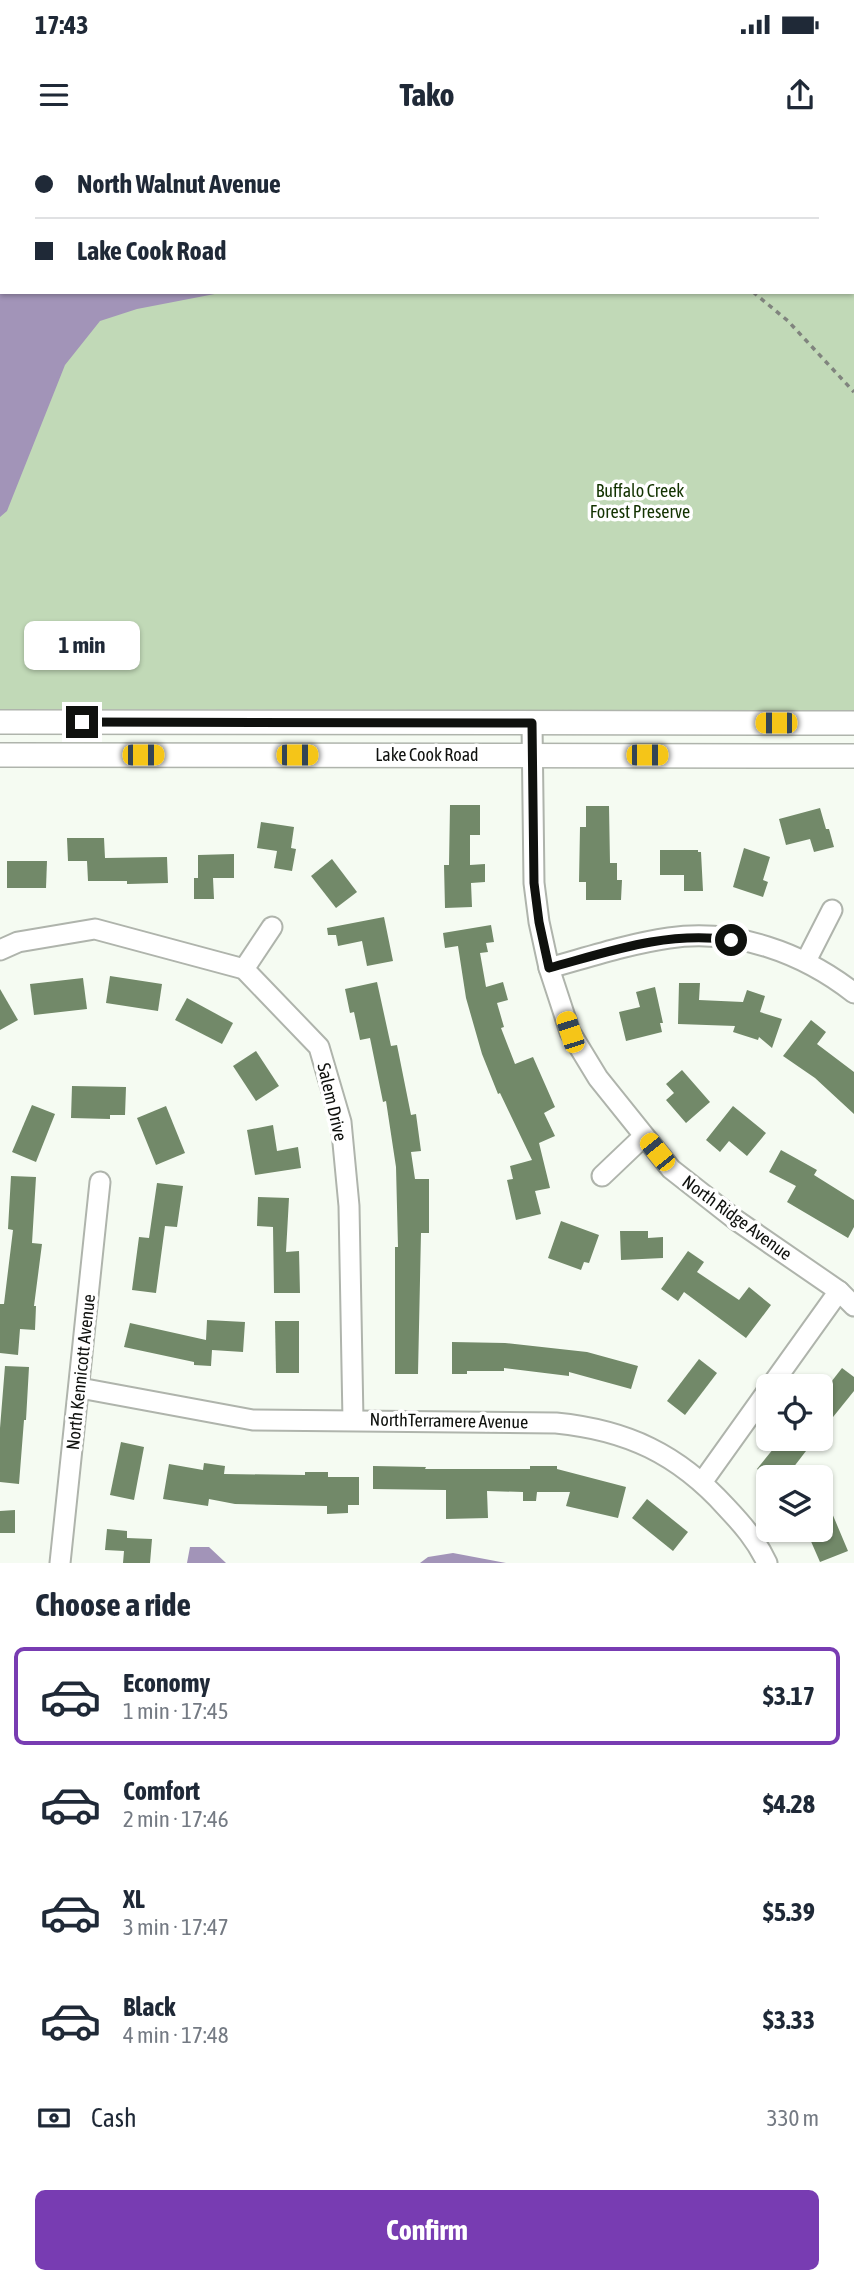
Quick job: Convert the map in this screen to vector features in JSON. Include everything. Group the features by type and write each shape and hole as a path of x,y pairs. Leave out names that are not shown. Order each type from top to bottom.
{"main road":[{"name":"Lake Cook Road","path":"0,722 854,723"},
{"name":"Lake Cook Road","path":"0,755 854,756"}],"street":[{"name":"North Ridge Avenue","path":"532,723 534,883 549,968 570,1032 597,1078 671,1169 736,1220 839,1291 854,1306"},
{"path":"806,961 832,910"},
{"path":"0,950 18,942 95,929 244,969 272,927"},
{"path":"549,968 672,937 711,937 750,943 806,961 854,993"},
{"name":"Salem Drive","path":"244,969 319,1047 341,1122 349,1206 353,1420"},
{"path":"602,1176 644,1136"},
{"name":"North Kennicott Avenue","path":"60,1563 100,1182"},
{"path":"780,1374 839,1291"},
{"name":"NorthTerramere Avenue","path":"80,1388 253,1420 556,1423 590,1427 640,1443 682,1465 703,1481 746,1528 767,1563"},
{"path":"703,1481 756,1407"}],"path":[{"path":"755,294 788,321 854,391"}],"green space":[{"name":"Buffalo Creek Forest Preserve","path":"0,294 854,294 854,711 0,709"}],"shaded area":[{"path":"0,294 215,294 137,309 100,321 65,365 7,511 0,517"},
{"path":"190,1547 209,1547 226,1563 187,1563"},
{"path":"453,1553 506,1563 420,1563 428,1557"}],"building":[{"path":"450,805 480,805 480,835 470,835 470,865 485,864 485,882 471,883 472,907 445,908 444,865 449,865"},
{"path":"586,806 609,806 610,863 617,863 617,880 622,880 621,900 586,900 586,882 579,882 580,827 586,827"},
{"path":"820,808 834,847 814,852 810,839 786,845 779,819"},
{"path":"261,822 294,827 291,848 296,849 292,871 274,868 277,851 257,848"},
{"path":"67,838 104,838 105,858 167,857 168,883 88,881 87,861 68,861"},
{"path":"744,848 770,857 763,880 768,882 763,897 733,887"},
{"path":"660,850 701,852 703,891 684,891 684,875 660,875"},
{"path":"234,854 234,878 213,878 214,899 194,899 198,855"},
{"path":"332,859 357,892 336,908 311,876"},
{"path":"7,861 47,861 46,888 7,888"},
{"path":"384,917 393,961 367,966 362,941 338,946 336,935 328,935 327,928"},
{"path":"491,925 494,942 486,943 488,952 480,953 486,987 503,982 508,1000 497,1003 504,1027 501,1028 515,1064 533,1057 555,1107 544,1113 555,1136 539,1143 550,1188 535,1191 541,1214 516,1220 507,1180 513,1179 510,1166 532,1160 500,1093 498,1094 482,1054 466,998 458,946 445,948 443,933"},
{"path":"110,976 162,984 158,1011 106,1003"},
{"path":"83,978 87,1009 34,1015 30,984"},
{"path":"377,982 391,1046 397,1045 411,1115 416,1114 421,1151 411,1152 415,1179 429,1179 429,1233 421,1233 418,1374 395,1374 395,1247 398,1247 396,1167 386,1101 383,1102 370,1038 360,1040 354,1012 350,1013 345,989"},
{"path":"679,983 700,983 699,1000 743,1002 747,990 765,996 760,1012 782,1019 772,1048 759,1037 758,1040 733,1032 735,1026 678,1024"},
{"path":"655,987 663,1023 660,1023 662,1032 626,1041 619,1012 640,1007 636,992"},
{"path":"0,989 18,1020 0,1030"},
{"path":"187,998 233,1023 222,1044 175,1020"},
{"path":"811,1020 826,1032 817,1044 854,1072 854,1114 815,1078 783,1056"},
{"path":"256,1051 279,1086 256,1101 233,1066"},
{"path":"682,1070 710,1102 686,1123 666,1100 674,1093 666,1084"},
{"path":"72,1086 126,1087 125,1115 110,1115 110,1119 71,1118"},
{"path":"32,1105 55,1114 36,1162 12,1152"},
{"path":"166,1106 185,1153 156,1165 137,1118"},
{"path":"733,1106 766,1133 747,1156 729,1141 720,1152 706,1140"},
{"path":"273,1125 277,1151 298,1147 301,1168 255,1175 247,1130"},
{"path":"781,1150 817,1170 814,1175 854,1200 854,1227 848,1238 787,1202 796,1186 769,1172"},
{"path":"11,1176 36,1177 32,1243 42,1244 34,1306 35,1330 20,1329 18,1355 0,1353 0,1304 4,1304 13,1230 8,1229"},
{"path":"157,1183 183,1186 177,1227 165,1226 156,1293 132,1290 139,1237 149,1238"},
{"path":"258,1197 289,1198 286,1252 299,1251 300,1293 274,1293 273,1227 257,1226"},
{"path":"561,1221 599,1235 589,1263 584,1262 581,1270 548,1258"},
{"path":"620,1231 648,1231 648,1238 663,1237 663,1258 621,1260"},
{"path":"688,1251 704,1262 697,1272 739,1300 749,1287 771,1305 746,1338 684,1292 678,1301 661,1289"},
{"path":"207,1320 245,1322 243,1352 212,1350 211,1366 194,1365 194,1362 124,1347 130,1323 206,1340"},
{"path":"275,1321 299,1321 299,1373 276,1373"},
{"path":"452,1342 505,1343 587,1352 638,1366 631,1389 569,1372 569,1376 504,1368 504,1371 467,1371 467,1374 452,1374"},
{"path":"699,1359 717,1373 685,1415 667,1401"},
{"path":"5,1366 29,1367 19,1484 0,1482 0,1428"},
{"path":"842,1368 854,1377 854,1391 833,1417 833,1380"},
{"path":"121,1442 144,1447 134,1500 110,1495"},
{"path":"772,1451 806,1451 795,1465 760,1465"},
{"path":"204,1463 225,1466 224,1474 305,1475 305,1472 328,1472 328,1477 359,1477 359,1505 348,1505 348,1513 327,1514 327,1506 235,1504 209,1499 208,1506 163,1499 169,1464 203,1470"},
{"path":"373,1466 530,1469 530,1466 557,1466 557,1469 626,1487 618,1518 566,1506 570,1492 537,1492 536,1501 523,1501 523,1492 487,1491 488,1518 446,1519 446,1490 373,1489"},
{"path":"647,1499 688,1532 673,1551 632,1518"},
{"path":"15,1510 15,1533 0,1533 0,1511"},
{"path":"833,1515 848,1551 820,1562 811,1542 833,1542"},
{"path":"107,1529 127,1531 127,1538 152,1539 150,1563 123,1563 124,1551 105,1550"}],"route":[{"path":"82,722 532,723 534,883 549,968 672,937 731,940"}]}
